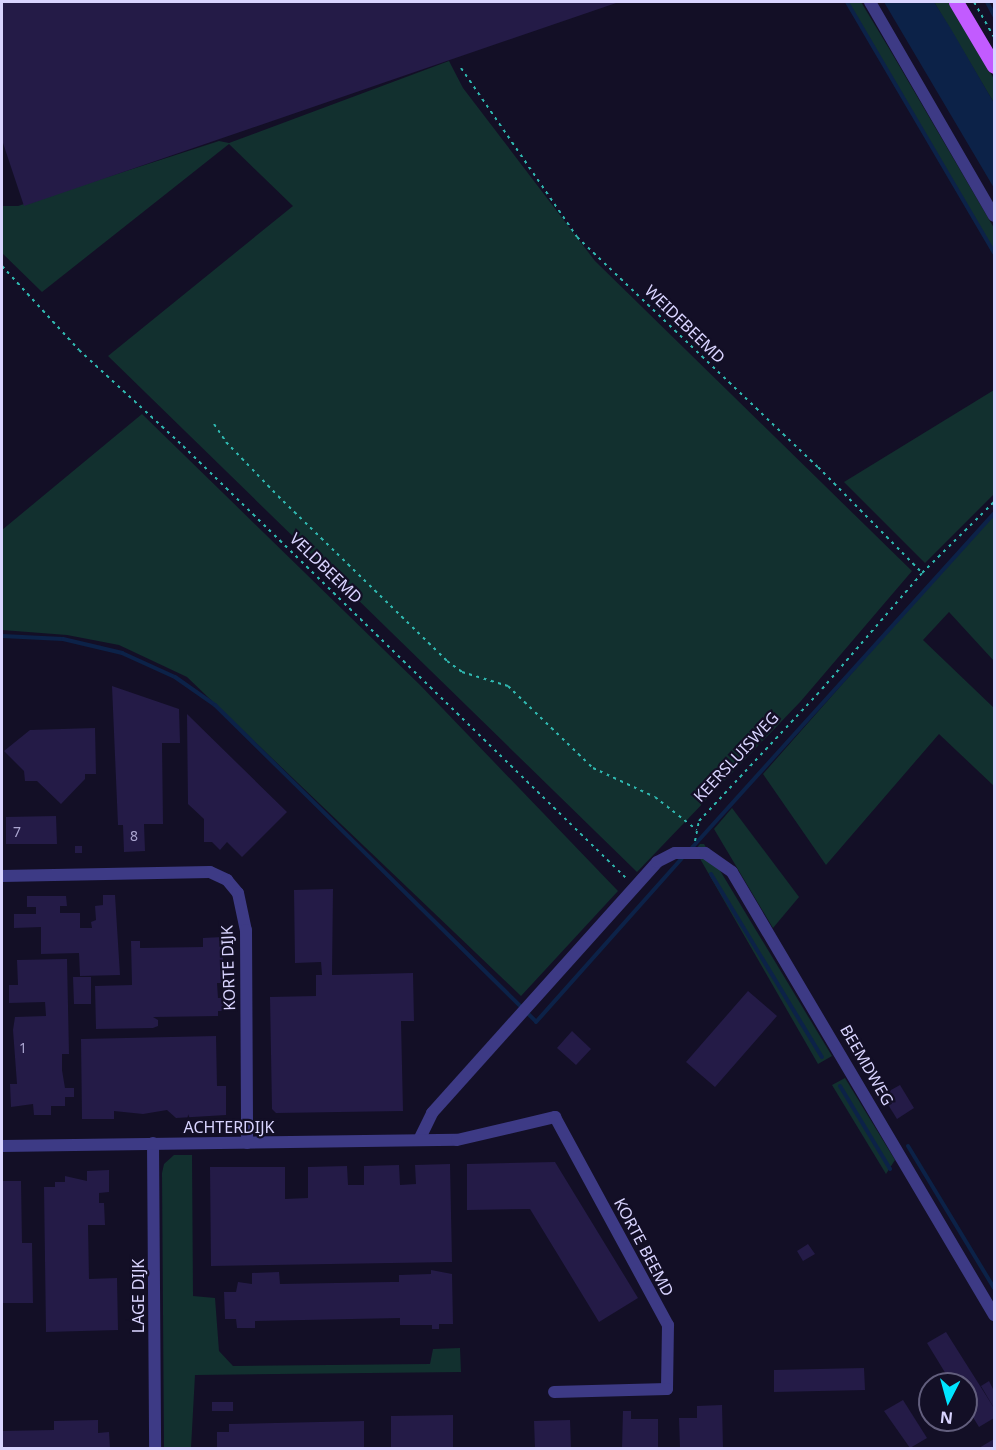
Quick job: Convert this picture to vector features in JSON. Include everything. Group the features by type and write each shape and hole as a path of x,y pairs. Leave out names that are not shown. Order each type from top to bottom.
{"main road":[{"path":"956,2 994,66"}],"street":[{"path":"870,2 994,216"},
{"path":"419,1140 432,1113 657,862 693,850"},
{"name":"BEEMDWEG","path":"693,850 718,860 732,872 994,1314"},
{"name":"KORTE DIJK","path":"2,876 210,872 227,880 238,893 246,930 247,1143"},
{"name":"KORTE BEEMD","path":"457,1140 555,1117 668,1325 667,1389 554,1392"},
{"name":"ACHTERDIJK","path":"2,1146 457,1140"},
{"name":"LAGE DIJK","path":"153,1143 155,1449"}],"path":[{"path":"974,2 994,38"},
{"name":"WEIDEBEEMD","path":"461,68 577,237 818,467 922,573"},
{"name":"VELDBEEMD","path":"2,266 80,350 183,446 634,887"},
{"path":"214,424 226,442 278,496 447,661 462,672 508,686 593,768 655,796 697,830"},
{"name":"KEERSLUISWEG","path":"693,850 699,821 822,689 922,573 994,502"}],"green space":[{"path":"847,2 861,2 890,50 994,228 994,253"},
{"path":"934,2 949,2 994,79 994,103"},
{"path":"449,61 463,88 595,261 912,571 801,701 637,872 108,356 293,206 229,144 42,292 2,253 2,206 18,206 219,141 229,143"},
{"path":"994,390 994,494 925,563 844,482"},
{"path":"142,414 420,685 618,891 521,996 187,677 119,645 67,635 2,630 2,530"},
{"path":"994,512 994,661 949,612 923,640 994,708 994,786 939,734 826,865 763,774"},
{"path":"732,808 799,897 773,928 714,829"},
{"path":"700,844 704,844 832,1056 818,1064 695,850"},
{"path":"845,1078 895,1160 886,1174 832,1085"},
{"path":"174,1155 192,1155 193,1296 215,1298 219,1351 233,1366 430,1364 433,1349 460,1348 461,1372 195,1375 191,1448 164,1448 162,1173 164,1164"}],"water":[{"path":"884,2 934,2 951,29 994,103 994,188"}],"building":[{"path":"2,2 619,2 24,206 2,140"},
{"path":"112,686 179,709 180,743 162,743 163,824 144,824 145,851 124,852 123,825 118,825"},
{"path":"187,714 287,812 242,857 227,842 220,850 212,842 204,842 204,819 188,804"},
{"path":"95,728 96,774 85,774 85,779 61,804 37,781 25,781 24,771 4,751 30,730"},
{"path":"56,816 57,844 6,844 6,817"},
{"path":"75,846 82,846 82,853 75,853"},
{"path":"333,889 332,975 413,973 414,1021 401,1021 403,1111 276,1113 272,1109 270,997 316,996 316,975 322,975 321,962 295,963 294,890"},
{"path":"103,895 115,895 120,975 80,976 79,953 41,954 41,927 14,928 14,914 36,914 36,907 27,907 27,896 66,896 67,906 60,906 60,913 80,913 80,928 92,928 91,922 96,920 95,906 103,905"},
{"path":"222,937 224,983 217,983 218,998 225,998 226,1011 218,1011 218,1016 153,1017 158,1020 158,1026 153,1028 96,1029 95,986 132,985 131,941 140,941 140,948 203,947 203,938"},
{"path":"67,959 69,1054 62,1054 62,1070 65,1088 74,1088 74,1097 65,1097 65,1106 51,1106 51,1115 34,1115 33,1104 11,1107 10,1084 17,1084 13,1030 15,1017 46,1016 45,1002 9,1003 9,985 18,985 17,960"},
{"path":"73,977 91,977 91,1004 74,1004"},
{"path":"748,991 777,1016 715,1087 686,1062"},
{"path":"572,1031 591,1049 576,1065 557,1048"},
{"path":"216,1036 217,1086 226,1086 226,1115 176,1118 167,1110 143,1114 114,1111 114,1119 82,1119 81,1039"},
{"path":"900,1085 914,1108 897,1119 882,1095"},
{"path":"555,1162 638,1298 599,1322 530,1209 467,1210 467,1164"},
{"path":"450,1164 452,1262 211,1266 210,1167 285,1167 285,1199 308,1198 308,1167 347,1166 348,1185 364,1185 364,1166 399,1165 400,1185 416,1184 415,1165"},
{"path":"109,1170 109,1192 99,1193 99,1203 104,1203 105,1225 88,1225 89,1279 117,1278 118,1330 46,1332 44,1187 55,1187 55,1182 65,1182 65,1176 87,1181 87,1171"},
{"path":"2,1181 21,1181 22,1243 32,1243 33,1303 2,1303"},
{"path":"808,1244 815,1254 803,1261 797,1251"},
{"path":"431,1270 452,1274 453,1324 439,1324 439,1329 432,1329 432,1325 400,1325 400,1318 255,1321 255,1328 237,1328 236,1319 225,1319 224,1292 236,1292 238,1282 252,1284 252,1273 279,1272 280,1284 399,1282 399,1275 431,1274"},
{"path":"946,1332 971,1372 945,1372 927,1343"},
{"path":"864,1368 865,1390 774,1392 774,1370"},
{"path":"989,1381 994,1391 994,1408 981,1386"},
{"path":"978,1383 994,1408 994,1418 979,1427"},
{"path":"903,1400 918,1424 918,1432 923,1432 927,1438 910,1448 884,1411"},
{"path":"212,1402 233,1402 233,1411 212,1411"},
{"path":"722,1405 723,1448 680,1448 679,1418 697,1418 697,1406"},
{"path":"623,1411 631,1411 631,1419 658,1419 658,1448 622,1448"},
{"path":"453,1415 453,1448 391,1448 391,1416"},
{"path":"98,1420 98,1433 109,1432 110,1448 2,1448 2,1431 54,1430 54,1421"},
{"path":"570,1420 571,1448 535,1448 534,1421"},
{"path":"364,1421 364,1448 217,1448 217,1432 229,1432 229,1424"},
{"path":"994,1439 994,1448 979,1448"}],"waterway":[{"path":"847,2 994,253"},
{"path":"987,2 994,15"},
{"path":"689,851 994,513"},
{"path":"2,636 63,639 122,653 175,677 215,705 536,1022 684,856"},
{"path":"711,874 822,1057"},
{"path":"840,1086 890,1169"},
{"path":"908,1146 994,1288"}]}
